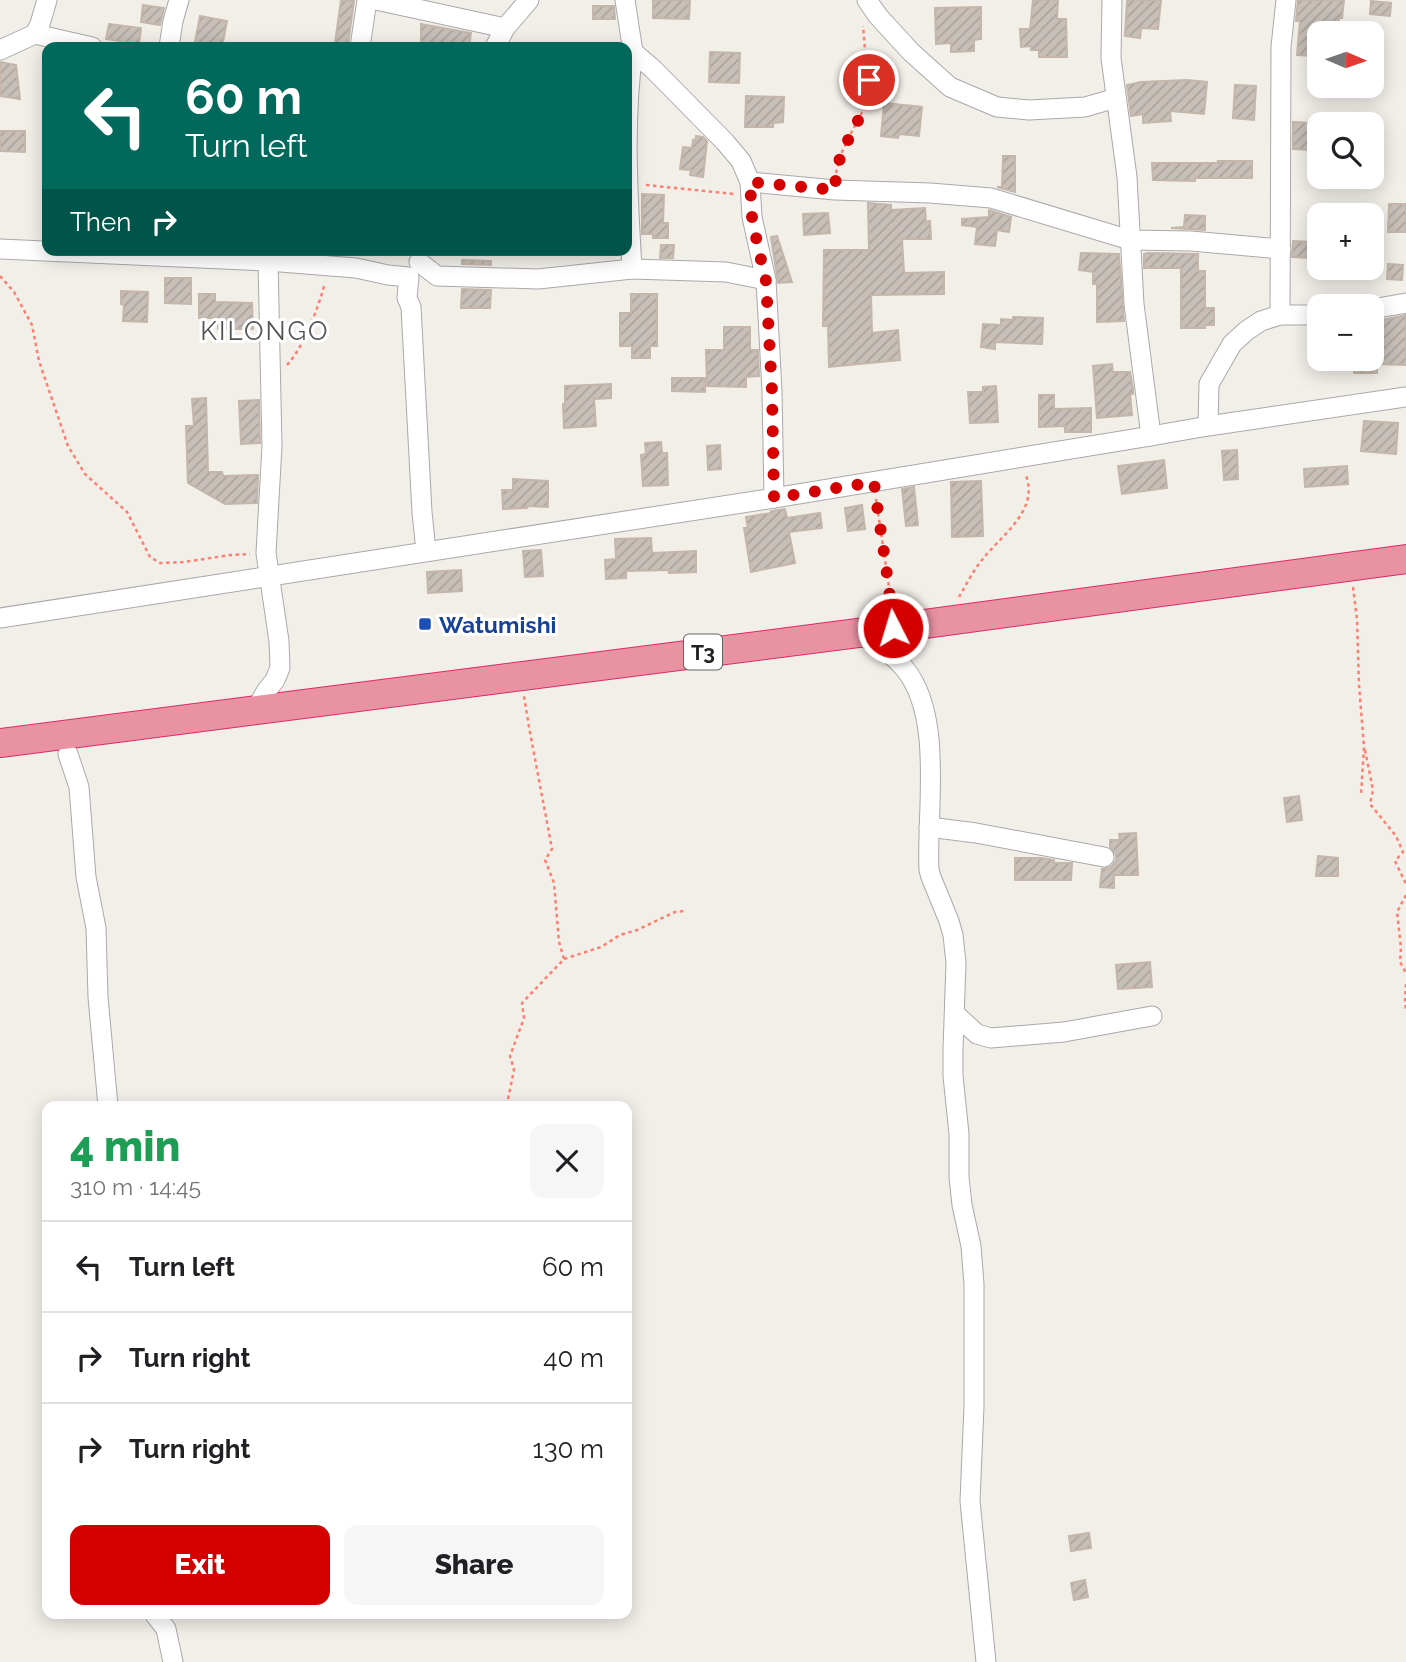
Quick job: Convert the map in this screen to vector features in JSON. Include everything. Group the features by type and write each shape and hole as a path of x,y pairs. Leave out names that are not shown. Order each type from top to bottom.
{"highway":[{"name":"T3","path":"0,743 858,633 1406,559"}],"street":[{"path":"35,34 47,0"},
{"path":"170,42 179,0"},
{"path":"361,42 367,0"},
{"path":"376,0 505,27"},
{"path":"498,42 505,27 529,0"},
{"path":"625,0 631,42"},
{"path":"867,0 911,52 950,87 997,107 1029,110 1085,107 1116,98"},
{"path":"1112,0 1111,58 1127,177 1133,304 1151,436"},
{"path":"1280,315 1281,47 1286,0"},
{"path":"0,50 35,34 70,42"},
{"path":"632,46 632,59"},
{"path":"633,52 725,142 741,161 750,189 752,217 766,281 774,498"},
{"path":"750,189 930,193 991,198 1130,240 1191,240 1281,249"},
{"path":"0,249 42,251"},
{"path":"156,256 329,266 417,263 437,276 538,279 632,269 726,272 766,281"},
{"path":"631,256 632,269"},
{"path":"255,710 280,668 279,642 266,553 272,446 268,261"},
{"path":"417,263 407,298 411,307 426,551"},
{"path":"1384,308 1406,303"},
{"path":"1208,426 1209,384 1232,344 1261,321 1280,315 1307,314"},
{"path":"0,618 1406,397"},
{"path":"858,633 886,650 905,669 920,695 926,719 930,769 930,877 949,921 955,947 953,1076 959,1134 958,1177 971,1246 974,1284 974,1406 970,1501 986,1662"},
{"path":"68,754 79,787 86,877 96,928 98,997 108,1101"},
{"path":"929,827 1104,857"},
{"path":"955,1014 977,1034 991,1038 1063,1032 1152,1016"},
{"path":"158,1619 166,1629 173,1662"}],"path":[{"path":"835,190 841,154 869,96 863,25"},
{"path":"632,183 656,187 750,189"},
{"path":"271,383 294,358 319,304 329,266"},
{"path":"0,276 14,292 32,325 40,361 68,446 85,474 127,512 150,557 160,563 266,553"},
{"path":"947,621 982,559 1021,516 1029,495 1028,479 1019,457"},
{"path":"874,482 893,628"},
{"path":"1350,566 1357,619 1364,747 1373,790 1370,804 1396,836 1403,852 1395,861 1406,884"},
{"path":"521,676 528,727 552,849 545,860 554,883 559,942 564,960"},
{"path":"1360,795 1364,747"},
{"path":"1406,895 1396,912 1401,948 1400,962 1406,973"},
{"path":"508,1100 514,1070 510,1056 524,1018 522,1003 564,960 684,911"},
{"path":"1406,984 1406,1011"}],"building":[{"path":"341,0 354,1 348,42 335,42"},
{"path":"653,0 690,0 689,19 653,18"},
{"path":"1033,0 1058,0 1057,19 1066,19 1067,57 1039,57 1039,50 1031,50 1031,46 1021,47 1020,29 1030,29"},
{"path":"1129,0 1161,0 1158,29 1141,28 1140,38 1125,36"},
{"path":"1298,0 1344,0 1342,18 1339,21 1307,21 1307,56 1297,55 1300,21 1296,21"},
{"path":"1371,1 1391,3 1390,16 1370,14"},
{"path":"143,5 164,8 160,25 141,22"},
{"path":"593,6 614,6 615,19 593,19"},
{"path":"981,7 981,39 974,40 974,51 951,52 951,43 936,44 935,8"},
{"path":"200,16 227,21 223,42 195,42"},
{"path":"109,24 141,28 139,42 106,39"},
{"path":"421,24 471,33 470,42 421,42"},
{"path":"710,52 740,53 739,83 709,82"},
{"path":"0,62 16,65 20,99 0,96"},
{"path":"1187,80 1207,82 1204,114 1170,111 1171,121 1143,123 1143,114 1131,116 1127,85"},
{"path":"1235,85 1256,86 1254,120 1233,118"},
{"path":"746,96 784,97 783,122 773,123 773,127 745,127"},
{"path":"884,103 922,107 919,136 881,136"},
{"path":"1293,122 1307,123 1307,150 1293,149"},
{"path":"0,131 25,131 25,152 0,151"},
{"path":"696,136 707,141 703,177 690,175 691,170 680,169 683,147 692,148"},
{"path":"1003,156 1015,156 1015,192 997,187 1002,187"},
{"path":"1218,161 1252,161 1252,178 1153,180 1152,163 1219,163"},
{"path":"642,194 664,195 663,223 668,223 668,238 653,238 653,234 642,234"},
{"path":"868,203 891,205 891,210 925,208 926,222 930,221 931,239 902,239 904,273 944,272 944,294 871,295 872,333 898,330 900,360 829,367 828,326 823,326 824,250 869,250"},
{"path":"1389,204 1406,204 1406,232 1388,232"},
{"path":"989,210 1011,217 1009,232 997,230 995,246 975,244 977,227 962,225 962,219 989,217"},
{"path":"828,213 830,233 804,235 803,214"},
{"path":"1185,215 1205,216 1205,230 1171,228 1184,227"},
{"path":"777,236 792,282 778,283 771,237"},
{"path":"1293,241 1307,242 1307,258 1292,257"},
{"path":"661,245 674,245 673,258 660,258"},
{"path":"1081,253 1119,254 1124,321 1097,322 1097,284 1093,284 1093,272 1079,270"},
{"path":"1144,254 1198,254 1198,271 1205,271 1205,308 1214,308 1214,325 1205,325 1205,328 1181,328 1181,268 1144,268"},
{"path":"462,260 491,261 491,265 462,264"},
{"path":"1388,264 1403,265 1402,280 1387,279"},
{"path":"165,278 191,278 191,304 165,303"},
{"path":"462,289 491,290 490,308 461,308"},
{"path":"121,291 148,292 147,322 123,321"},
{"path":"199,294 215,294 215,302 252,303 253,329 218,329 218,318 199,318"},
{"path":"631,294 657,294 657,346 650,346 650,358 632,358 632,346 620,346 620,313 631,313"},
{"path":"1406,315 1406,365 1384,364 1384,320"},
{"path":"1013,317 1043,318 1042,344 995,342 995,349 981,347 983,324 1001,325 1001,319 1013,320"},
{"path":"724,327 750,327 750,350 758,350 759,376 746,377 746,387 707,386 706,350 724,350"},
{"path":"1112,364 1113,372 1130,372 1133,389 1133,394 1130,394 1132,415 1097,418 1093,366"},
{"path":"1354,371 1377,371 1377,373"},
{"path":"672,378 705,378 705,392 672,391"},
{"path":"611,384 611,398 594,399 596,426 564,428 565,386"},
{"path":"996,386 998,422 970,423 968,392 983,392 983,387"},
{"path":"1039,395 1054,395 1054,409 1091,408 1091,432 1065,432 1065,426 1039,427"},
{"path":"206,398 208,472 222,472 223,476 258,475 257,503 225,504 188,483 186,426 194,426 192,399"},
{"path":"259,400 260,443 241,444 239,401"},
{"path":"1364,421 1398,423 1396,454 1361,451"},
{"path":"661,442 662,453 667,453 668,485 643,486 641,455 646,454 645,443"},
{"path":"720,445 721,469 708,470 707,446"},
{"path":"1237,450 1238,479 1224,480 1222,451"},
{"path":"1164,460 1167,488 1122,494 1118,466"},
{"path":"1347,466 1348,484 1305,487 1304,469"},
{"path":"513,479 548,481 548,507 503,509 502,490 513,490"},
{"path":"981,481 983,536 952,537 951,482"},
{"path":"914,487 918,525 906,526 902,489"},
{"path":"862,505 865,529 848,531 845,508"},
{"path":"785,509 787,518 820,513 822,528 789,532 795,563 751,572 744,528 748,528 746,517"},
{"path":"651,538 652,553 696,551 696,572 626,571 626,578 606,579 605,560 616,559 615,539"},
{"path":"541,550 543,576 525,577 523,551"},
{"path":"461,570 462,591 428,593 427,572"},
{"path":"1299,796 1302,820 1287,822 1284,798"},
{"path":"1136,833 1138,875 1114,875 1114,888 1100,887 1102,869 1109,868 1116,860 1110,840 1120,840 1119,834"},
{"path":"1318,856 1338,858 1338,876 1316,876"},
{"path":"1015,858 1042,858 1054,860 1054,863 1072,863 1071,880 1015,880"},
{"path":"1150,962 1152,987 1118,989 1116,965"},
{"path":"1089,1533 1091,1548 1071,1551 1069,1536"},
{"path":"1085,1580 1088,1597 1074,1600 1071,1583"}],"place":[{"name":"Watumishi","path":"425,624"}],"district":[{"name":"KILONGO","path":"265,331"}],"route":[{"path":"869,80 869,96 865,107 841,154 835,190 750,182 752,217 766,281 774,498 874,482 893,628"}]}
